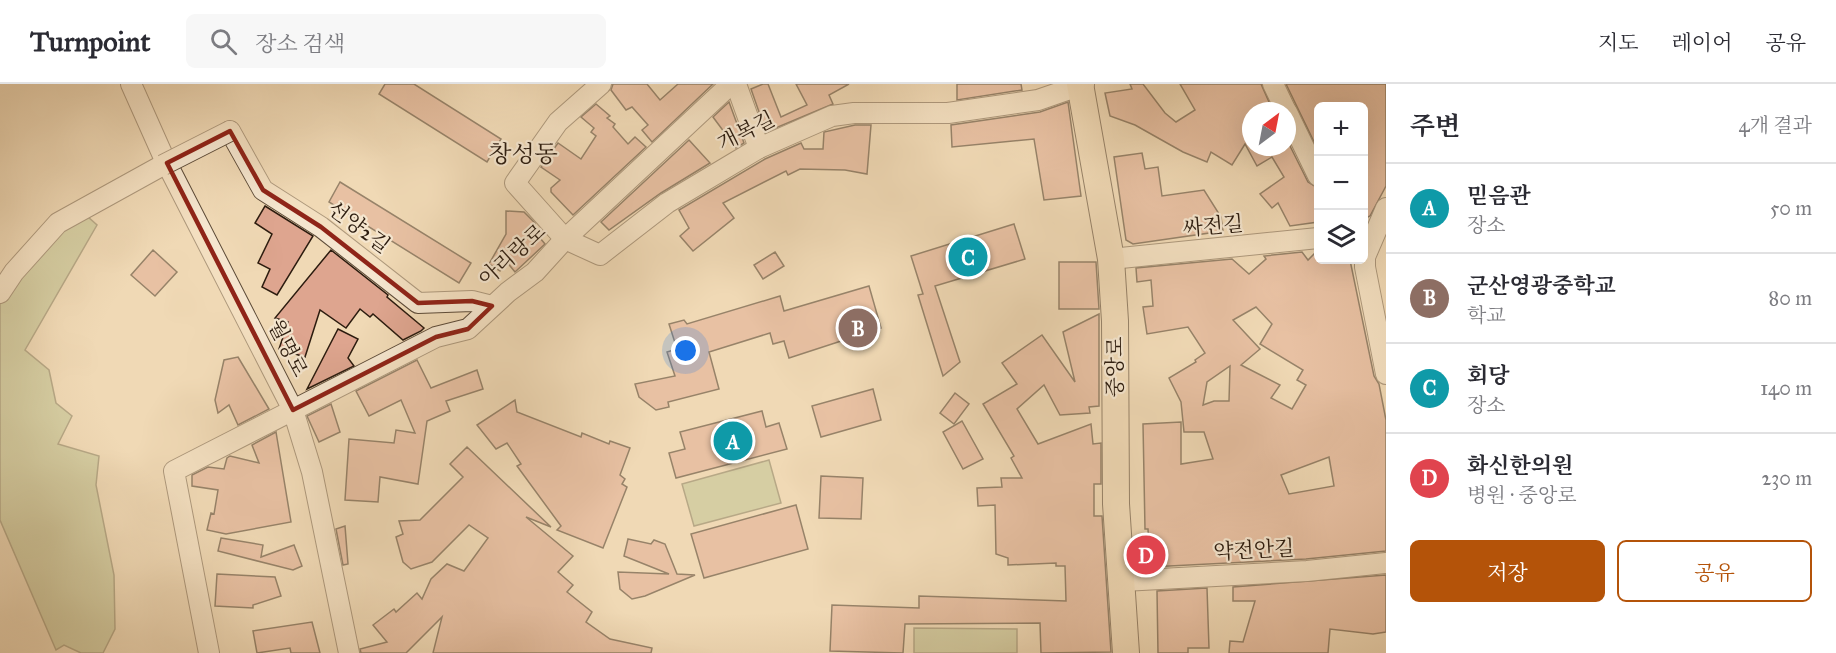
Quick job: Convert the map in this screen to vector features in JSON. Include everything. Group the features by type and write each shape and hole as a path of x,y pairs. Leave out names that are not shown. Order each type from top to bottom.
{"main road":[{"name":"중앙로","path":"1082,85 1111,259 1115,321 1116,504 1123,581 1126,653"}],"street":[{"name":"월명로","path":"131,84 164,158 293,410 312,472 349,653"},
{"path":"565,239 515,183 558,122 601,84"},
{"name":"아리랑로","path":"210,653 174,471 436,337 468,329 492,306 535,272 565,239 731,84"},
{"path":"736,84 759,148"},
{"path":"1273,84 1282,102"},
{"name":"개복길","path":"565,239 600,255 667,203 759,148 832,116 854,113 948,113 1038,100 1082,85"},
{"name":"선양2길","path":"0,293 14,272 58,223 230,131 263,190 321,227 418,303 472,301 492,306"},
{"path":"1296,131 1314,168"},
{"path":"1368,247 1386,208"},
{"name":"싸전길","path":"1111,259 1314,238"},
{"path":"1368,254 1386,243"},
{"path":"1365,264 1386,374"},
{"name":"약전안길","path":"1123,581 1307,571 1386,563"}],"highlighted area":[{"path":"230,131 263,190 321,227 418,303 472,301 492,306 468,329 436,337 293,410 167,163"}],"green space":[{"path":"79,209 97,225 25,350 49,370 56,403 72,416 58,444 99,456 96,485 114,575 115,629 103,653 81,653 64,645 56,650 0,520 0,299"},
{"path":"769,460 781,503 694,526 682,484"},
{"path":"914,628 1017,629 1017,653 914,653"}],"building":[{"path":"385,84 414,84 501,139 487,162 379,94"},
{"path":"613,84 647,84 660,100 678,84 713,84 652,142 642,130 648,125 632,107 626,110 611,90"},
{"path":"768,84 781,117 807,105 796,84 849,84 829,95 833,104 766,132 751,89"},
{"path":"957,84 1021,84 1022,90 957,100"},
{"path":"1130,84 1143,84 1165,113 1176,122 1195,110 1180,84 1261,84 1269,102 1242,102 1242,149 1232,165 1211,152 1207,162 1183,152 1135,125 1110,116 1105,93 1132,89"},
{"path":"1286,84 1386,84 1386,186 1370,216 1368,217 1368,102 1314,102 1314,142"},
{"path":"729,102 744,143 736,148 713,117"},
{"path":"1068,102 1081,196 1044,200 1034,139 952,147 951,125 1040,112"},
{"path":"596,104 610,116 607,118 615,124 613,127 628,144 635,137 646,147 573,215 551,192 551,188 560,180 541,167 558,143 581,159 596,136 591,132 594,128 581,117"},
{"path":"855,125 871,125 867,174 845,170 800,169 788,175 786,171 723,203 734,218 693,251 680,236 689,228 679,210 765,159 801,143 804,149 823,149 824,132"},
{"path":"689,140 710,163 661,193 609,230 601,222"},
{"path":"1142,153 1145,169 1158,167 1162,196 1204,190 1221,217 1223,231 1133,244 1126,240 1114,157"},
{"path":"1252,156 1295,156 1308,182 1314,186 1314,223 1290,226 1278,203 1272,208 1260,194 1284,177 1272,157 1257,166"},
{"path":"340,182 471,263 459,283 329,202"},
{"path":"265,206 313,236 277,295 262,287 270,269 258,263 272,234 255,223"},
{"path":"506,211 524,212 535,223 534,231 545,244 515,272 506,261 500,271 489,264 506,234"},
{"path":"1014,224 1025,259 935,286 960,362 943,376 918,295 923,294 911,256"},
{"path":"153,250 177,272 155,296 131,275"},
{"path":"331,250 388,295 387,297 424,328 403,340 373,314 370,317 360,309 346,328 320,310 305,357 279,349 288,322 275,318"},
{"path":"775,252 784,266 763,279 754,265"},
{"path":"1302,252 1308,260 1314,254 1314,264 1351,264 1374,376 1379,384 1386,420 1386,551 1306,559 1150,567 1148,529 1145,529 1143,424 1181,422 1181,464 1213,459 1204,432 1184,432 1181,402 1169,378 1196,362 1195,360 1205,353 1188,327 1147,334 1143,307 1153,306 1151,280 1137,282 1136,268 1232,259 1249,274 1266,259 1264,256","holes":["1256,307 1272,324 1260,344 1303,370 1297,380 1306,385 1292,409 1271,398 1280,385 1241,365 1260,349 1233,320","1230,366 1229,401 1214,401 1203,405 1207,382","1329,457 1334,486 1289,494 1281,475"]},
{"path":"1059,262 1096,262 1099,309 1059,309"},
{"path":"869,286 881,328 789,358 784,341 773,344 770,333 709,352 719,389 668,402 669,407 656,410 639,397 635,384 675,376 667,352 677,349 669,324 684,320 687,324 780,296 784,311"},
{"path":"1099,314 1099,406 1089,407 1090,413 1060,415 1044,385 1017,409 1038,444 1091,424 1093,444 1101,443 1101,484 1094,484 1094,516 1102,516 1111,652 1041,653 1040,623 905,624 903,653 830,651 832,605 919,608 919,596 1066,601 1065,566 1056,566 1056,563 1008,565 1008,558 996,554 995,505 978,506 977,488 1002,487 1001,478 1022,478 1011,458 1014,456 983,404 1017,384 1002,363 1042,335 1075,382 1063,332"},
{"path":"338,329 358,339 348,358 354,366 307,389"},
{"path":"238,357 269,409 238,425 229,405 218,413 215,400 224,360"},
{"path":"417,360 431,388 477,370 483,389 446,401 450,411 427,421 418,484 380,477 378,502 345,500 349,439 394,443 396,430 415,433 401,400 369,416 356,391"},
{"path":"873,389 881,420 821,437 812,406"},
{"path":"955,393 969,404 954,424 940,413"},
{"path":"515,400 517,412 581,437 582,433 609,444 610,441 630,448 620,475 625,479 622,484 627,487 603,548 557,530 561,526 517,466 521,464 507,443 496,449 477,425"},
{"path":"331,404 340,432 319,442 307,416"},
{"path":"762,411 766,427 779,423 787,449 676,478 669,453 685,449 680,432"},
{"path":"962,421 983,459 963,469 943,432"},
{"path":"276,432 291,522 226,534 207,530 211,513 214,514 218,490 192,486 192,475 208,467 224,469 227,458 230,456 259,463 252,445"},
{"path":"467,447 551,527 526,517 573,556 558,572 573,585 567,592 592,612 586,622 610,639 652,648 651,653 433,653 442,617 406,653 361,653 360,649 387,642 373,625 394,609 396,612 417,593 422,599 431,579 447,564 464,571 488,538 469,525 432,562 411,569 403,562 396,537 403,534 399,521 420,520 463,477 450,464"},
{"path":"821,476 863,478 861,519 819,518"},
{"path":"796,505 808,549 704,578 691,534"},
{"path":"345,526 348,564 343,565 336,529"},
{"path":"221,538 263,545 261,557 294,545 302,566 293,570 218,551"},
{"path":"628,539 651,544 654,540 665,544 677,574 695,575 645,596 632,599 620,589 618,572 669,574 624,556"},
{"path":"217,574 275,577 281,596 253,605 253,608 215,606"},
{"path":"1386,575 1386,632 1373,634 1330,629 1328,653 1229,653 1230,641 1243,642 1255,601 1233,601 1233,587"},
{"path":"1207,588 1209,648 1188,648 1188,653 1158,653 1157,591"},
{"path":"312,622 320,653 291,653 290,648 257,653 253,631"}],"place":[{"name":"회당","path":"968,257"},
{"name":"군산영광중학교","path":"858,328"},
{"name":"믿음관","path":"733,441"},
{"name":"화신한의원","path":"1146,555"}],"district":[{"name":"창성동","path":"523,154"}]}
